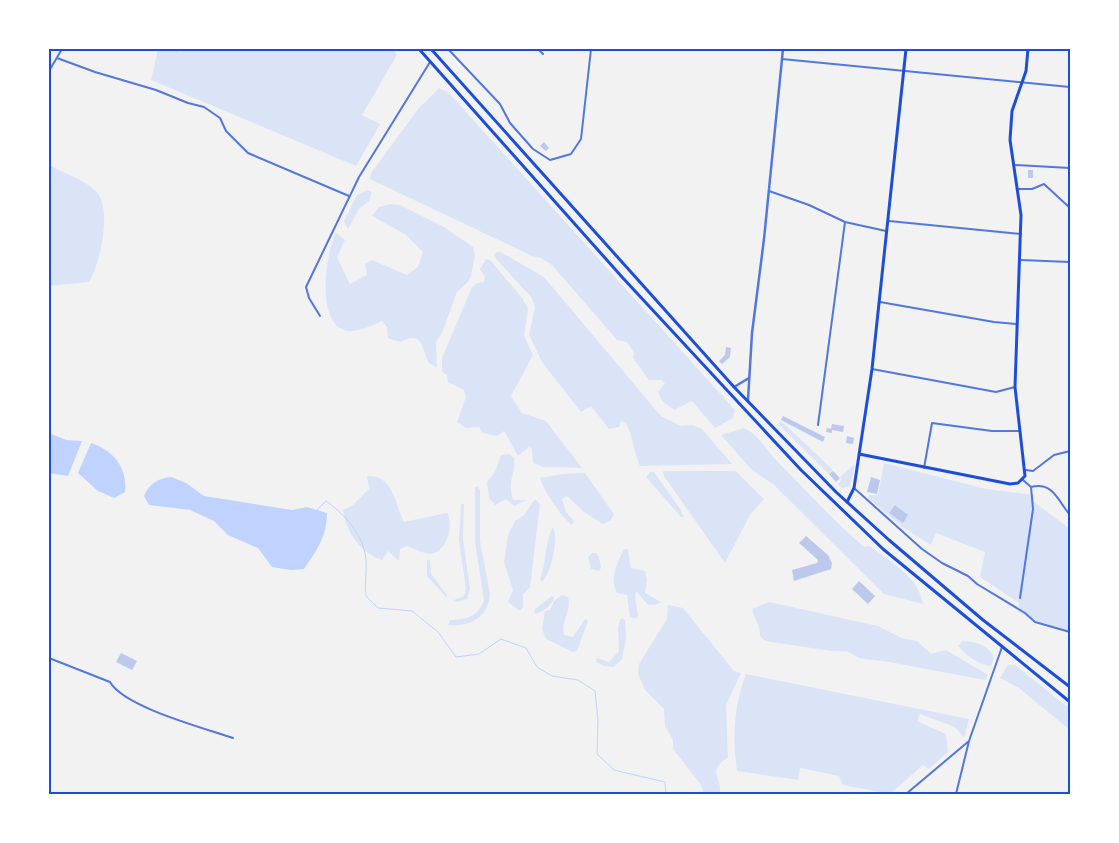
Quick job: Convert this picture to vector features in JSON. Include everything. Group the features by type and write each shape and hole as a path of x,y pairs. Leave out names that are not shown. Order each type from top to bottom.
{"main road":[{"path":"419,49 622,277 801,470 883,548 1019,662 1070,702"},
{"path":"430,49 734,387 847,502 968,608 1070,687"},
{"path":"847,502 854,488 872,369 906,49"},
{"path":"859,454 1010,484 1023,480 1026,470 1019,431 1015,388 1021,234 1010,140 1012,111 1022,82 1028,49"}],"street":[{"path":"49,71 62,49"},
{"path":"448,49 500,104 510,123 533,149 550,160 571,154 581,139 591,49"},
{"path":"538,49 543,54"},
{"path":"748,402 783,49"},
{"path":"57,58 95,72 156,90 188,104 204,107 220,118 226,132 248,153 349,196"},
{"path":"782,59 1070,87"},
{"path":"320,316 308,298 306,286 349,196 431,62"},
{"path":"1012,165 1070,168"},
{"path":"1017,189 1032,189 1044,184 1070,208"},
{"path":"769,192 809,205 845,222 888,231"},
{"path":"889,221 1021,234"},
{"path":"818,425 845,222"},
{"path":"1020,260 1070,262"},
{"path":"880,302 994,322 1017,324"},
{"path":"872,369 996,392 1015,388"},
{"path":"734,387 749,378"},
{"path":"924,468 932,423 992,431 1019,431"},
{"path":"1026,470 1033,471 1054,455 1070,451"},
{"path":"1023,480 1031,486 1042,486 1053,490 1070,515"},
{"path":"1020,598 1033,509 1031,486"},
{"path":"854,488 922,549 1015,607 1035,622 1070,632"},
{"path":"956,794 970,741 1002,647"},
{"path":"49,658 110,682 114,689 141,706 232,738"},
{"path":"906,794 970,741"}],"shaded area":[{"path":"158,49 173,49 182,52 183,49 392,49 397,55 362,115 380,124 356,166 151,80"},
{"path":"439,88 448,92 735,410 733,418 715,428 692,401 674,410 662,401 658,392 665,383 662,380 649,380 633,358 634,353 627,342 617,340 552,265 541,258 532,256 370,179 371,173 419,108"},
{"path":"49,165 90,186 99,195 104,214 103,239 97,263 89,282 49,286"},
{"path":"367,190 372,192 369,201 359,209 348,229 344,221 357,195"},
{"path":"390,204 400,205 444,227 473,247 475,255 471,276 467,283 457,292 442,333 436,342 437,368 429,363 417,339 413,338 400,342 388,338 387,327 382,321 356,331 340,328 332,319 327,306 326,273 336,233 345,240 337,257 350,284 367,275 365,264 372,260 407,275 418,267 423,252 406,235 372,216 379,207"},
{"path":"499,251 544,277 661,416 681,426 693,425 702,429 732,464 640,466 626,423 621,421 619,427 609,429 591,406 581,412 542,362 529,335 535,307 532,298 497,260 494,254"},
{"path":"486,259 490,260 523,299 528,309 524,336 533,355 511,396 522,413 546,421 582,468 543,467 533,463 532,449 529,447 518,456 504,431 497,436 483,433 479,427 466,428 457,422 466,397 464,390 448,382 447,375 442,372 442,358 472,287 477,283 484,282 485,277 480,269"},
{"path":"781,421 833,470 829,474 778,424"},
{"path":"744,428 758,438 776,460 864,547 870,546 895,564 910,578 920,594 923,604 884,594 773,484 752,470 721,435"},
{"path":"510,454 514,458 511,482 513,500 527,500 514,506 506,499 495,505 489,498 487,482 495,472 501,455"},
{"path":"884,463 986,489 1034,495 1034,502 1070,529 1070,631 1039,622 1018,612 1019,603 980,577 985,552 936,533 931,545 904,528 868,498 869,495 878,495"},
{"path":"855,464 850,486 842,488 838,484 842,479 840,477"},
{"path":"663,471 736,471 764,499 750,515 725,563 664,476"},
{"path":"650,472 654,472 681,510 683,517 646,477"},
{"path":"585,473 614,514 611,520 603,524 584,512 567,496 562,499 566,512 574,521 572,525 553,503 540,478"},
{"path":"367,476 376,477 388,485 404,522 447,513 450,529 446,541 440,550 428,554 407,546 400,549 399,561 388,551 382,560 374,557 361,547 347,525 343,510 353,505 369,489"},
{"path":"477,486 480,490 480,541 490,594 489,602 482,615 476,619 464,624 448,625 450,620 466,618 474,614 484,601 475,541 475,487"},
{"path":"535,499 540,504 530,587 523,594 523,607 520,611 508,602 513,590 504,562 508,535 515,521 524,515"},
{"path":"461,504 464,504 463,539 470,589 467,599 457,602 454,600 464,596 466,589 459,540"},
{"path":"553,527 555,547 548,572 542,582 540,579 548,540"},
{"path":"624,549 628,550 631,568 645,571 647,579 645,593 661,602 655,605 648,605 637,592 635,595 638,616 636,619 630,617 627,595 617,593 614,582 615,571"},
{"path":"592,553 596,553 599,557 601,568 599,571 591,569 588,557"},
{"path":"430,559 431,574 447,595 447,598 427,576 427,561"},
{"path":"562,595 568,597 569,602 563,630 564,635 573,637 585,619 588,621 577,651 573,652 546,639 542,629 545,611 550,610 554,601"},
{"path":"552,596 554,597 553,600 546,608 534,613 535,609"},
{"path":"769,602 878,626 902,638 917,641 931,654 946,650 988,675 985,680 859,658 847,651 831,651 765,641 760,636 752,609"},
{"path":"668,605 683,608 734,671 741,673 726,705 728,757 721,762 716,770 720,794 704,794 701,785 673,749 673,740 665,726 664,709 645,690 638,674 639,664 667,619"},
{"path":"621,618 625,620 626,639 622,659 614,667 604,666 596,662 597,658 609,662 619,651 618,627"},
{"path":"962,641 977,643 989,650 994,658 991,666 977,662 965,653 958,646"},
{"path":"1008,665 1015,665 1070,709 1070,730 1019,688 1000,678"},
{"path":"746,674 969,719 964,738 955,727 920,714 917,721 946,734 948,752 929,769 923,765 890,794 843,785 839,776 800,768 798,780 737,771 735,722"}],"water":[{"path":"49,433 66,440 82,441 68,476 49,473"},
{"path":"91,443 106,450 117,461 124,475 125,492 114,498 98,491 78,473"},
{"path":"171,477 186,483 204,496 292,510 307,507 327,513 323,536 304,569 291,570 272,567 258,548 228,535 214,521 190,510 149,505 144,496 148,488 158,480"}],"building":[{"path":"544,142 549,148 546,151 540,146"},
{"path":"1028,170 1033,170 1033,178 1028,178"},
{"path":"726,347 731,348 730,357 722,364 719,361 725,355"},
{"path":"783,416 825,437 823,442 781,420"},
{"path":"832,424 844,426 843,432 832,430 832,433 826,432 827,428 831,429"},
{"path":"847,436 854,438 853,444 846,443"},
{"path":"833,471 840,478 836,482 829,474"},
{"path":"871,477 880,480 877,494 867,492"},
{"path":"895,505 908,515 903,523 889,513"},
{"path":"806,536 828,555 832,563 831,569 794,581 792,570 817,563 818,560 799,543"},
{"path":"859,581 875,596 868,604 852,589"},
{"path":"121,653 137,661 132,670 116,662"}],"waterway":[{"path":"317,510 326,501 339,511 355,530 365,553 366,596 378,608 412,611 438,632 456,657 479,654 501,639 526,648 537,667 552,676 578,680 595,691 598,720 597,754 614,770 665,782 666,794"}]}
